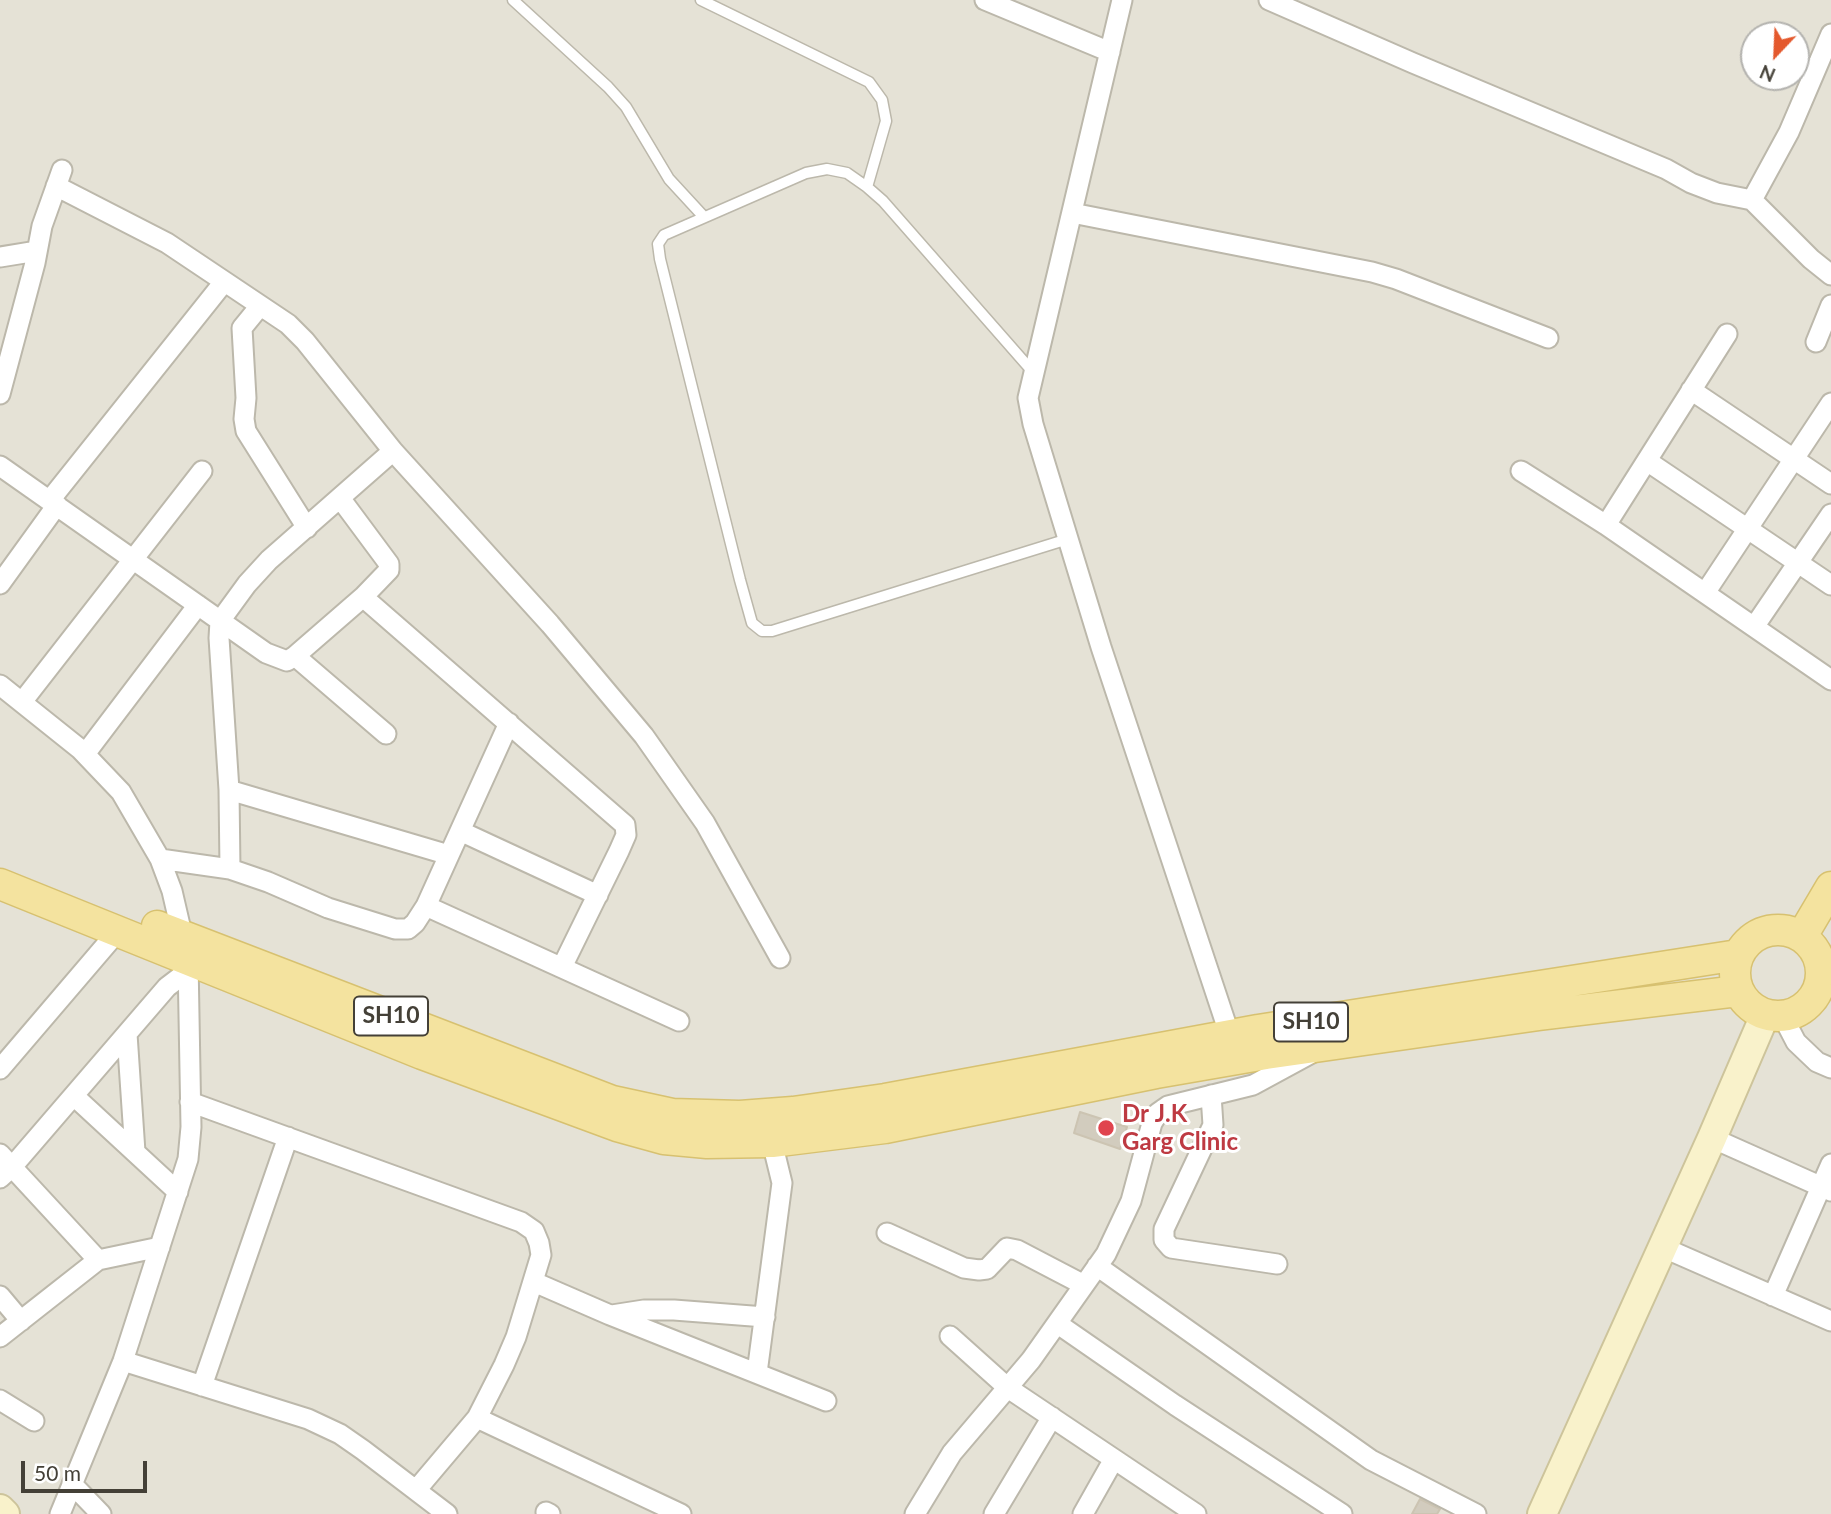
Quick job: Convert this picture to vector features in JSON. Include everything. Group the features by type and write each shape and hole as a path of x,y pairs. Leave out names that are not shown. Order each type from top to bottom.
{"main road":[{"name":"SH10","path":"0,864 187,956"},
{"name":"SH10","path":"0,884 187,956 612,1101 672,1114 740,1115 784,1131 1738,955"},
{"path":"1820,957 1783,929 1765,931 1749,940 1738,955 1734,974 1738,991 1749,1006 1774,1016 1800,1012 1813,1000 1821,985 1820,957 1831,887"},
{"name":"SH10","path":"1234,1047 1325,1045 1738,991"},
{"path":"1542,1514 1712,1138 1774,1016"},
{"path":"0,1509 5,1514"}],"street":[{"path":"985,0 1110,52"},
{"path":"1122,0 1028,398 1033,424 1101,647 1234,1047"},
{"path":"1269,0 1666,169 1691,183 1756,203 1811,259 1831,275"},
{"path":"1756,203 1831,34"},
{"path":"0,394 42,226 59,178 167,243 288,324 305,341 393,451 550,624 644,736 705,823 780,958"},
{"path":"1072,213 1396,278 1548,338"},
{"path":"0,257 37,251"},
{"path":"1,579 54,503 224,282"},
{"path":"260,306 242,328 246,431 307,528"},
{"path":"1816,342 1831,306"},
{"path":"1606,525 1727,334"},
{"path":"1691,390 1831,484"},
{"path":"1705,593 1831,403"},
{"path":"230,869 229,790 220,621 254,576 393,451"},
{"path":"1647,461 1831,585"},
{"path":"0,466 220,621 278,659 288,661 363,597 389,570 389,564 340,498"},
{"path":"22,702 202,471"},
{"path":"1521,471 1606,525 1831,680"},
{"path":"1754,627 1831,514"},
{"path":"363,597 625,825 626,835 562,967"},
{"path":"85,754 198,605"},
{"path":"295,656 386,734"},
{"path":"0,685 85,754 121,792 160,859 172,891 187,956 190,1102 188,1159 122,1361 60,1514"},
{"path":"160,859 230,869 328,908 395,929 408,929 426,906 509,723"},
{"path":"229,790 449,855"},
{"path":"460,831 598,895"},
{"path":"426,906 679,1021"},
{"path":"0,1069 118,931"},
{"path":"98,1260 4,1166 74,1096 167,987 187,956"},
{"path":"1774,1016 1817,1062 1831,1068"},
{"path":"127,1034 135,1152"},
{"path":"915,1514 952,1453 1058,1324 1097,1266 1131,1202 1152,1123 1158,1113 1168,1106 1253,1085 1325,1045"},
{"path":"1211,1095 1213,1125 1164,1229 1164,1240 1171,1248 1277,1264"},
{"path":"74,1096 178,1192"},
{"path":"190,1102 521,1222 534,1231 541,1255 516,1337 477,1418 417,1489"},
{"path":"757,1373 782,1183 784,1131"},
{"path":"202,1386 288,1137"},
{"path":"1712,1138 1826,1188"},
{"path":"1773,1296 1826,1188 1831,1164"},
{"path":"887,1233 964,1268 979,1270 987,1269 1007,1248 1017,1250 1084,1285"},
{"path":"0,1337 98,1260 160,1247"},
{"path":"1662,1247 1831,1321"},
{"path":"1097,1266 1371,1460 1476,1514"},
{"path":"534,1282 826,1401"},
{"path":"0,1296 21,1321"},
{"path":"610,1315 644,1310 674,1310 765,1317"},
{"path":"1058,1324 1175,1405 1342,1514"},
{"path":"950,1336 1008,1388 1114,1459 1175,1508 1196,1514"},
{"path":"122,1361 308,1419 348,1439 447,1514"},
{"path":"0,1400 34,1421"},
{"path":"994,1514 1052,1417"},
{"path":"477,1418 681,1514"},
{"path":"1083,1514 1114,1459"},
{"path":"72,1484 101,1514"}],"lane":[{"path":"513,0 608,87 626,107 669,179 704,217"},
{"path":"701,0 869,82 882,100 886,121 867,187"},
{"path":"1033,372 883,201 847,173 827,169 806,173 664,235 658,244 752,623 762,631 772,631 1068,539"}],"shaded area":[{"path":"0,0 1831,0 1831,1514 0,1514"}],"building":[{"path":"1080,1112 1127,1127 1120,1149 1074,1133"},
{"path":"1420,1499 1440,1509 1437,1514 1412,1514"}],"place":[{"name":"Dr J.K Garg Clinic","path":"1106,1128"}]}
